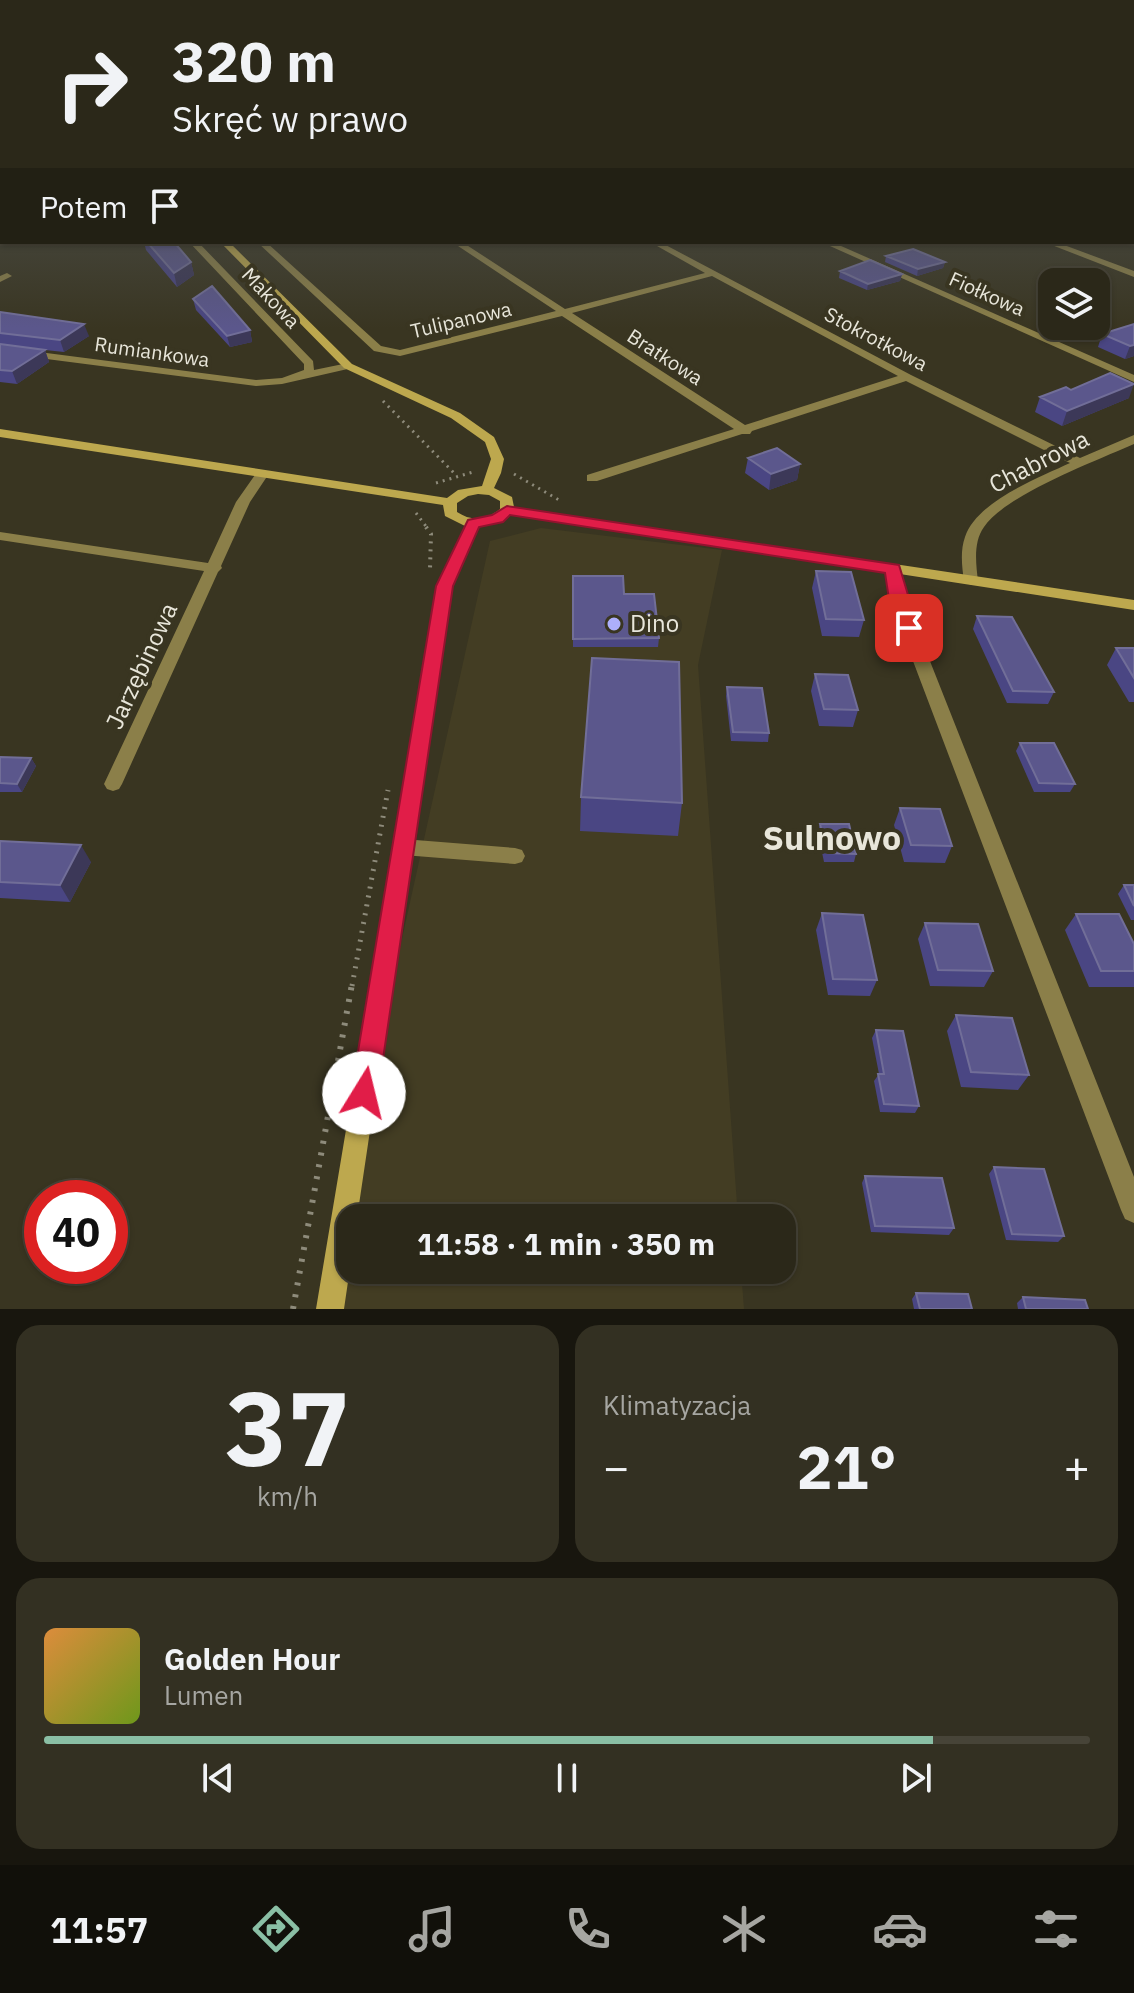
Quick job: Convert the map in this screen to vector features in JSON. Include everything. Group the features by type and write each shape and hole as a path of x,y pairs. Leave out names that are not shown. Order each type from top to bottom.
{"street":[{"name":"Makowa","path":"195,244 309,363 309,371 298,377"},
{"path":"226,244 348,366 367,379 455,413 487,437 497,453 495,473 486,490"},
{"name":"Tulipanowa","path":"263,244 378,349 386,352 400,353 431,347 565,313"},
{"name":"Bratkowa","path":"459,244 746,431"},
{"name":"Stokrotkowa","path":"658,244 907,377 1082,464"},
{"name":"Fiołkowa","path":"830,244 1134,379"},
{"path":"1053,244 1134,274"},
{"name":"Bratkowa","path":"565,313 714,273"},
{"name":"Rumiankowa","path":"0,350 256,383 348,366"},
{"path":"592,478 907,377"},
{"path":"0,433 450,502 461,493 486,490 507,500 507,510 497,519 463,522 450,513 450,502"},
{"name":"Chabrowa","path":"971,581 968,549 978,523 999,503 1134,439"},
{"name":"Jarzębinowa","path":"113,784 243,502 262,475"},
{"path":"507,510 1134,605"},
{"path":"330,1309 444,586 473,523"},
{"path":"0,536 215,568"},
{"path":"893,569 899,603 1134,1210"},
{"path":"403,847 515,856"}],"path":[{"path":"382,400 457,476"},
{"path":"420,508 414,514 431,534 432,556 427,583"},
{"path":"293,1309 389,784"}],"shaded area":[{"path":"541,528 722,550 698,665 737,1204 343,1204 490,541"},
{"path":"336,1237 336,1284 742,1284 744,1309 320,1309"}],"building":[{"path":"149,244 176,244 191,262 174,273"},
{"path":"913,249 945,262 918,269 886,256"},
{"path":"870,260 902,274 868,284 840,271"},
{"path":"212,286 250,330 227,336 193,299"},
{"path":"0,312 84,324 60,340 0,333"},
{"path":"1134,324 1134,345 1110,337 1110,332"},
{"path":"0,344 45,350 12,371 0,370"},
{"path":"1110,373 1134,384 1067,411 1040,397 1066,387 1071,390"},
{"path":"777,448 800,464 771,474 748,458"},
{"path":"816,571 851,572 864,620 826,619"},
{"name":"Dino","path":"573,576 623,576 624,594 654,594 659,638 573,639"},
{"path":"977,616 1012,617 1054,692 1013,691"},
{"path":"1116,648 1134,648 1134,678"},
{"name":"Dino","path":"592,658 679,662 682,803 581,797"},
{"path":"815,674 848,675 858,710 824,709"},
{"path":"727,687 762,688 769,733 733,732"},
{"path":"1020,743 1054,743 1075,784 1039,783"},
{"path":"0,757 31,758 17,784 0,783"},
{"path":"900,808 940,809 952,846 911,845"},
{"path":"820,824 849,824 856,854 827,853"},
{"path":"0,841 81,845 60,885 0,882"},
{"path":"1124,885 1134,885 1134,906"},
{"path":"822,913 863,915 877,980 833,979"},
{"path":"1076,914 1119,914 1134,944 1134,971 1101,971"},
{"path":"925,923 978,924 993,971 938,970"},
{"path":"956,1015 1012,1018 1029,1075 971,1072"},
{"path":"876,1030 903,1031 919,1106 884,1104 878,1074 884,1074"},
{"path":"994,1167 1044,1169 1064,1236 1012,1234"},
{"path":"865,1176 942,1178 954,1228 875,1226"},
{"path":"916,1293 968,1294 972,1309 920,1309"},
{"path":"1023,1297 1085,1300 1088,1309 1026,1309"}],"place":[{"name":"Dino","path":"614,624"}],"district":[{"name":"Sulnowo","path":"832,838"}],"route":[{"path":"364,1093 444,586 473,523 497,519 507,510 893,569 899,603 909,628"}]}
